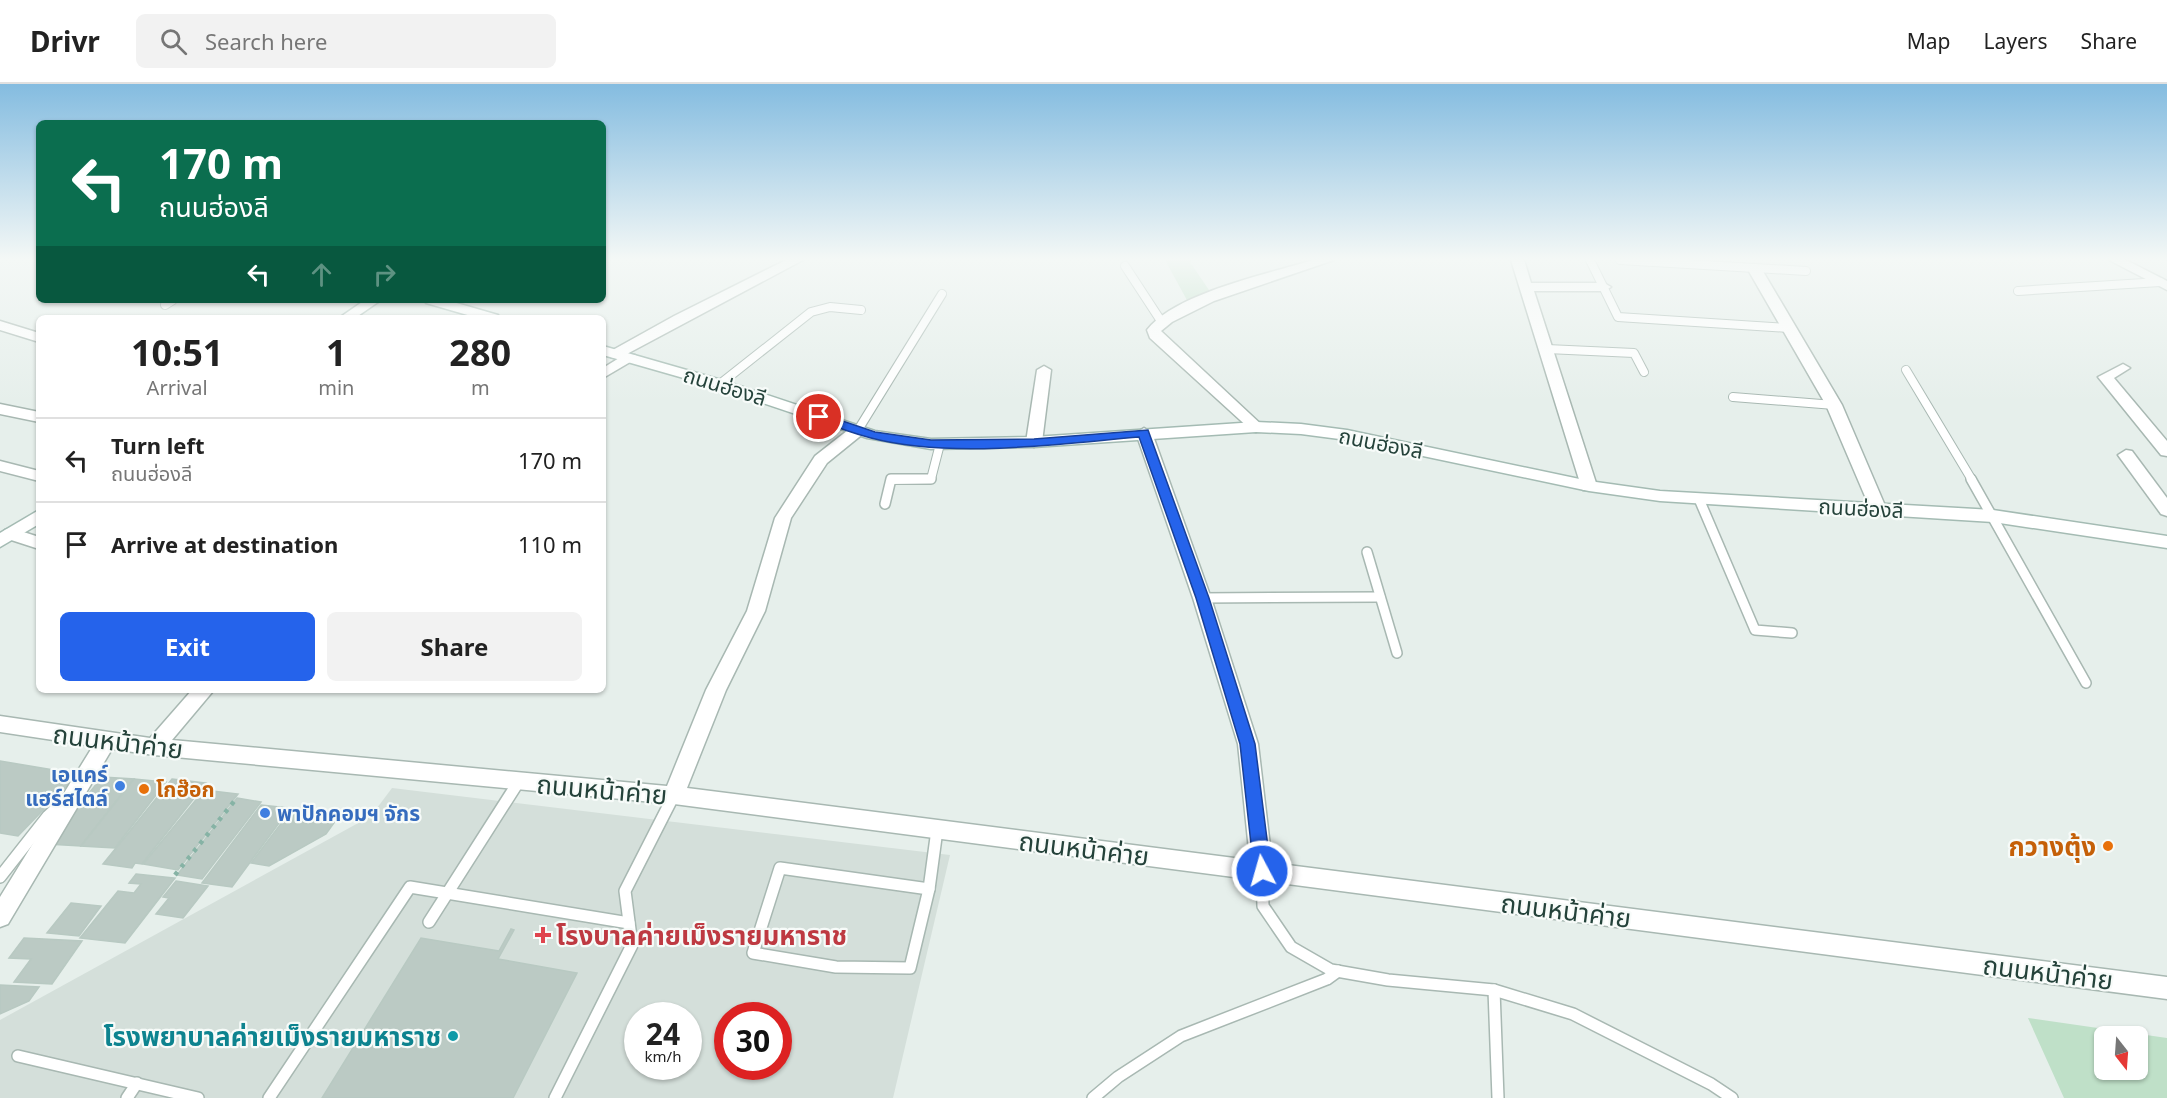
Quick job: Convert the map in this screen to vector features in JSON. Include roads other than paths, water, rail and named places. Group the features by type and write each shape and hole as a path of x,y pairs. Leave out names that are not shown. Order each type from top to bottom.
{"street":[{"path":"456,307 483,315"},
{"path":"606,370 617,354 706,307"},
{"path":"1190,307 1161,321 1154,330 1155,335 1257,427"},
{"path":"1534,307 1589,486"},
{"path":"1777,307 1834,405 1878,508"},
{"path":"0,325 36,337"},
{"name":"ถนนฮ่องลี","path":"617,354 720,384 873,435 940,444 1034,442 1257,427 1347,435 1589,486 1699,499 1993,516 2167,542"},
{"path":"2123,368 2105,377 2167,451"},
{"path":"1034,442 1044,370"},
{"path":"0,409 36,416"},
{"path":"674,795 716,690 756,611 783,518 820,460 858,430"},
{"path":"1144,433 1203,598 1248,744 1262,871"},
{"path":"2126,455 2167,510"},
{"path":"0,466 36,475"},
{"path":"6,538 36,518"},
{"path":"6,538 36,543"},
{"path":"154,747 201,693"},
{"name":"ถนนหน้าค่าย","path":"0,724 106,742 674,795 2167,988"},
{"path":"0,917 106,742"}],"lane":[{"path":"720,384 811,312 829,307"},
{"path":"833,307 861,310"},
{"path":"858,430 934,307"},
{"path":"1152,307 1161,321"},
{"path":"1613,307 1618,317 1789,328"},
{"path":"1547,349 1634,353 1644,372"},
{"path":"1906,370 1993,516 2086,683"},
{"path":"1733,397 1834,405"},
{"path":"885,504 891,479 931,479 940,444"},
{"path":"1699,499 1755,630 1792,633"},
{"path":"1367,552 1397,653"},
{"path":"1203,598 1380,597"},
{"path":"429,922 519,781"},
{"path":"0,877 48,816 78,789"},
{"path":"555,1098 632,945 624,891 674,795"},
{"path":"929,889 780,868 753,953 836,968 910,968 929,889 938,830"},
{"path":"1262,871 1263,906 1291,948 1331,970 1388,980 1494,990 1573,1014 1711,1084 1732,1098"},
{"path":"269,1098 410,887 629,923"},
{"path":"1093,1098 1118,1077 1181,1036 1327,979 1338,971"},
{"path":"1494,990 1498,1098"},
{"path":"18,1056 198,1098"},
{"path":"127,1098 137,1083"}],"place":[{"name":"เอแคร์ แฮร์สไตล์","path":"120,786"},
{"name":"โกฮ๊อก","path":"144,789"},
{"name":"พาปักคอมฯ จักร","path":"265,813"},
{"name":"กวางตุ้ง","path":"2108,846"},
{"name":"โรงบาลค่ายเม็งรายมหาราช","path":"543,935"},
{"name":"โรงพยาบาลค่ายเม็งรายมหาราช","path":"453,1036"}]}
